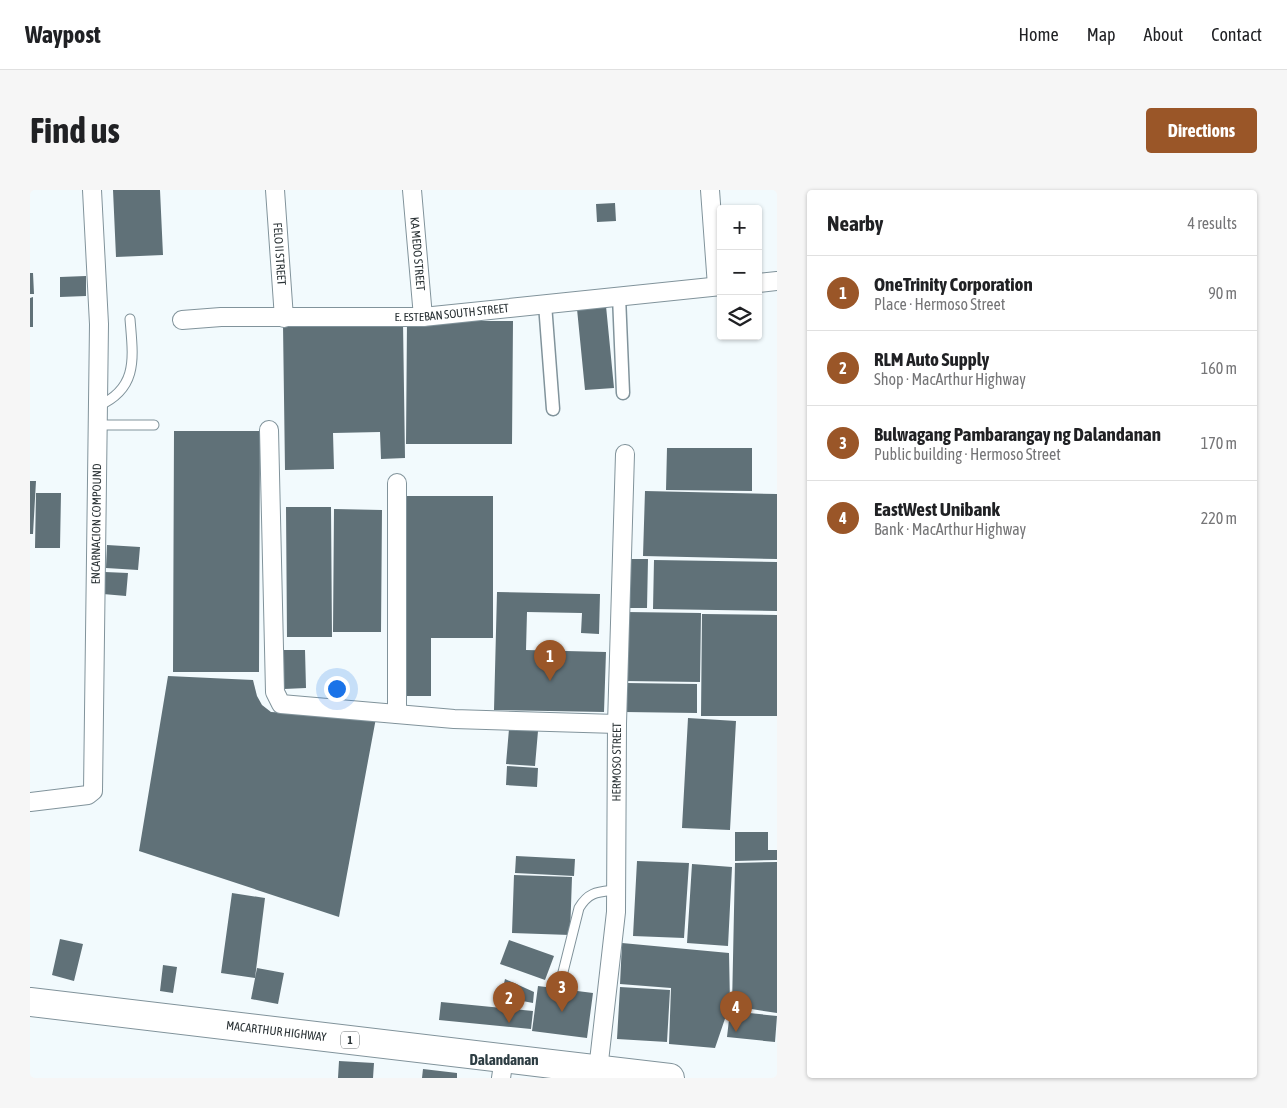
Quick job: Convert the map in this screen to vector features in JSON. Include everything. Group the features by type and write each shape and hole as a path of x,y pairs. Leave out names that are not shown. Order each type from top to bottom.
{"highway":[{"name":"MACARTHUR HIGHWAY","path":"30,1002 502,1068 598,1070 670,1078"}],"street":[{"name":"ENCARNACION COMPOUND","path":"30,802 88,795 93,791 99,324 92,190"},
{"name":"FELO II STREET","path":"275,190 284,318"},
{"name":"KA MEDO STREET","path":"412,190 422,317"},
{"path":"710,190 717,265"},
{"path":"762,283 777,281"},
{"name":"E. ESTEBAN SOUTH STREET","path":"182,320 221,317 422,317 717,286"},
{"path":"619,296 623,393"},
{"path":"545,304 553,409"},
{"path":"268,430 275,692 281,704 454,720 617,724"},
{"name":"HERMOSO STREET","path":"598,1070 616,912 617,724 625,454"},
{"path":"397,483 397,714"}],"lane":[{"path":"98,406 112,400 123,390 130,375 132,352 130,319"},
{"path":"98,425 154,424"},
{"path":"561,980 579,908 584,899 594,893 616,890"}],"building":[{"path":"113,190 160,190 163,255 116,257"},
{"path":"615,203 616,221 597,222 596,204"},
{"path":"30,273 33,273 34,294 30,294"},
{"path":"86,276 86,296 60,297 60,277"},
{"path":"33,297 33,327 30,327 30,298"},
{"path":"606,306 614,388 585,390 577,309"},
{"path":"407,321 513,321 512,444 406,444"},
{"path":"403,322 405,458 381,459 380,432 333,433 334,469 285,470 283,325"},
{"path":"174,431 260,431 259,672 173,672"},
{"path":"667,448 752,448 752,491 666,490"},
{"path":"30,481 36,481 33,534 30,534"},
{"path":"645,491 777,494 777,559 643,556"},
{"path":"36,493 61,493 60,548 35,548"},
{"path":"406,496 493,496 493,638 431,638 431,696 406,696"},
{"path":"286,507 331,507 332,637 287,637"},
{"path":"334,509 382,510 381,632 333,632"},
{"path":"107,545 140,547 138,570 106,568"},
{"path":"623,559 648,559 647,608 623,608"},
{"path":"654,560 777,562 777,611 653,609"},
{"path":"105,572 128,573 126,596 103,594"},
{"path":"497,592 600,594 599,634 581,633 582,613 527,612 526,650 606,652 604,712 494,710"},
{"path":"626,612 701,613 700,682 625,681"},
{"path":"702,614 777,615 777,716 701,716"},
{"path":"284,650 305,650 306,688 284,689"},
{"path":"168,676 253,680 257,696 262,705 271,712 376,718 339,917 139,851"},
{"path":"626,683 697,684 697,713 625,712"},
{"path":"688,718 736,721 730,830 682,828"},
{"path":"509,729 538,731 535,766 506,764"},
{"path":"507,766 538,768 537,787 506,785"},
{"path":"735,832 768,832 768,850 777,850 777,860 735,861"},
{"path":"516,856 575,859 574,876 515,873"},
{"path":"637,861 689,863 684,938 633,936"},
{"path":"777,862 777,1013 732,1006 735,863"},
{"path":"692,864 732,867 728,946 687,943"},
{"path":"514,875 572,877 570,935 512,933"},
{"path":"232,893 265,898 255,978 221,973"},
{"path":"60,939 83,944 74,981 52,975"},
{"path":"509,940 554,956 545,980 500,964"},
{"path":"622,943 729,953 730,1004 715,1048 669,1044 671,988 620,984"},
{"path":"163,965 177,967 173,993 160,991"},
{"path":"257,968 284,973 278,1004 251,999"},
{"path":"505,979 534,992 533,1003 501,997"},
{"path":"538,986 593,993 587,1038 532,1031"},
{"path":"620,987 670,990 667,1042 617,1039"},
{"path":"441,1002 533,1011 531,1029 439,1020"},
{"path":"730,1011 777,1016 775,1042 727,1037"},
{"path":"339,1061 374,1063 373,1078 338,1078"},
{"path":"423,1069 457,1073 457,1078 422,1078"}],"place":[{"name":"OneTrinity Corporation","path":"550,681"},
{"name":"Bulwagang Pambarangay ng Dalandanan","path":"562,1012"},
{"name":"RLM Auto Supply","path":"509,1023"},
{"name":"EastWest Unibank","path":"736,1032"}],"district":[{"name":"Dalandanan","path":"504,1060"}]}
